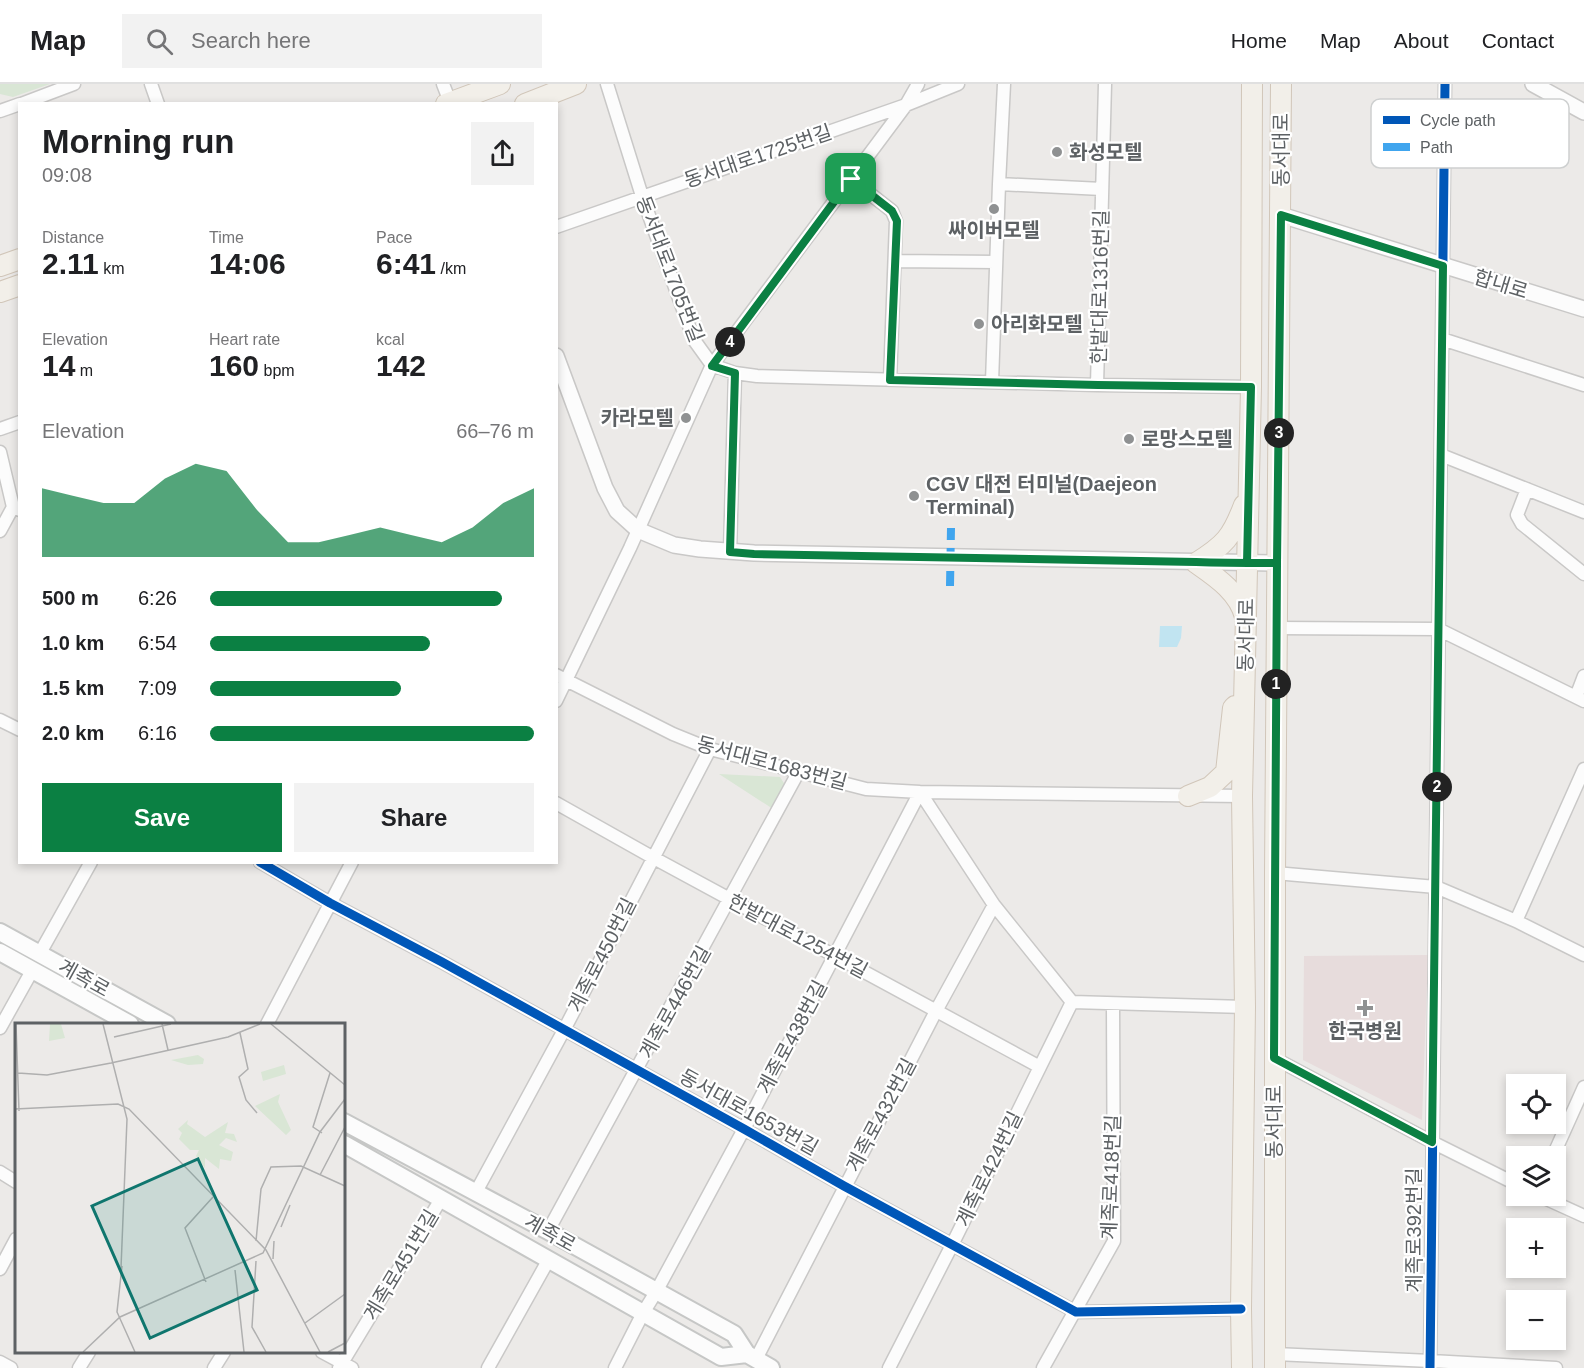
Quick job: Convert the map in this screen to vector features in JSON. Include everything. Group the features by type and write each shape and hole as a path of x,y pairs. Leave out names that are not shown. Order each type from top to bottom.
{"main road":[{"path":"447,98 500,84"},
{"path":"530,102 576,84"},
{"name":"동서대로","path":"1242,1368 1245,1006 1242,796 1251,387 1252,84"},
{"name":"동서대로","path":"1275,1361 1276,628 1281,84"},
{"path":"0,266 18,260"},
{"path":"0,292 18,286"},
{"path":"1246,620 1243,608 1224,583 1196,562 1227,540 1236,527 1249,492"},
{"path":"1188,796 1210,787 1226,772 1233,708 1244,695"},
{"name":"계족로","path":"0,932 40,953 135,1020"},
{"name":"계족로","path":"0,952 135,1020 159,1023"},
{"name":"계족로","path":"348,1124 734,1334 759,1362"},
{"name":"계족로","path":"345,1144 721,1357 759,1362"}],"street":[{"path":"25,102 74,84"},
{"path":"151,84 157,102"},
{"name":"동서대로1705번길","path":"607,84 642,196 694,340 712,366 906,105 918,84"},
{"name":"동서대로1725번길","path":"558,225 906,105 958,84"},
{"path":"992,382 1004,84"},
{"name":"한밭대로1316번길","path":"1098,385 1105,84"},
{"name":"계족로392번길","path":"1445,84 1445,99"},
{"path":"1533,84 1560,99"},
{"path":"1569,104 1584,112"},
{"path":"0,111 18,105"},
{"name":"계족로392번길","path":"1431,1364 1444,168"},
{"path":"851,179 892,211 897,221 890,380"},
{"name":"한밭대로1316번길","path":"999,184 1102,189"},
{"name":"합내로","path":"1281,215 1584,309"},
{"path":"895,261 996,262"},
{"path":"1442,339 1584,385"},
{"path":"561,678 638,530 712,366 735,373 757,376 1251,387"},
{"path":"558,367 561,383 617,511 638,530 674,544 754,554 1277,563"},
{"path":"730,552 735,373"},
{"path":"0,429 18,423"},
{"path":"0,452 16,508 0,531"},
{"path":"1440,455 1584,512"},
{"path":"1527,489 1517,515 1522,524 1584,574"},
{"path":"1276,628 1438,630 1580,699 1584,676"},
{"name":"동서대로1683번길","path":"561,678 710,750 866,789 920,792 1242,796"},
{"path":"0,720 18,729"},
{"name":"계족로450번길","path":"476,1192 564,1030 652,857 710,750"},
{"path":"1516,921 1584,769"},
{"name":"계족로446번길","path":"548,1231 799,771"},
{"path":"920,792 994,905 1072,1002 1245,1006"},
{"name":"계족로438번길","path":"615,1368 744,1129 920,792"},
{"name":"한밭대로1254번길","path":"558,804 1040,1067"},
{"path":"40,953 90,864"},
{"name":"동서대로1653번길","path":"263,864 330,903 1076,1312 1241,1310"},
{"path":"268,1023 351,864"},
{"path":"1275,873 1436,887 1516,921 1584,955"},
{"name":"계족로432번길","path":"759,1362 844,1186 994,905"},
{"path":"0,1028 33,969"},
{"name":"계족로424번길","path":"889,1368 1072,1002"},
{"name":"계족로418번길","path":"1043,1368 1114,1241 1113,1004"},
{"path":"1274,1058 1506,1179"},
{"path":"1557,1146 1584,1088"},
{"path":"0,1172 15,1181"},
{"name":"계족로451번길","path":"324,1353 344,1366 441,1199"},
{"path":"1562,1206 1584,1216"},
{"path":"0,1269 15,1241"},
{"path":"488,1368 549,1258"},
{"path":"79,1368 88,1353"},
{"path":"214,1368 223,1353"},
{"path":"1275,1361 1556,1368"},
{"path":"0,1362 11,1368"}],"shaded area":[{"name":"한국병원","path":"1428,955 1422,1120 1303,1060 1304,956"}],"green space":[{"path":"0,84 50,84 13,97 0,94"},
{"path":"719,774 780,777 787,788 773,809"}],"water":[{"path":"1160,626 1182,626 1181,638 1177,647 1159,647"}],"marked path":[{"path":"950,586 951,528"}],"cycle path":[{"path":"1445,84 1445,99"},
{"path":"1430,1368 1444,168"},
{"path":"263,864 330,903 442,962 844,1186 1076,1312 1241,1309"}],"place":[{"name":"화성모텔","path":"1057,152"},
{"name":"싸이버모텔","path":"994,209"},
{"name":"아리화모텔","path":"979,324"},
{"name":"카라모텔","path":"686,418"},
{"name":"로망스모텔","path":"1129,439"},
{"name":"CGV 대전 터미널(Daejeon Terminal)","path":"914,496"},
{"name":"한국병원","path":"1365,1008"}],"route":[{"path":"851,179 712,366 735,373 730,552 754,554 1228,563 1247,563 1277,563 1281,215 1443,266 1432,1142 1274,1058 1277,563 1247,563 1251,387 890,380 897,221 892,211 851,179"}]}
